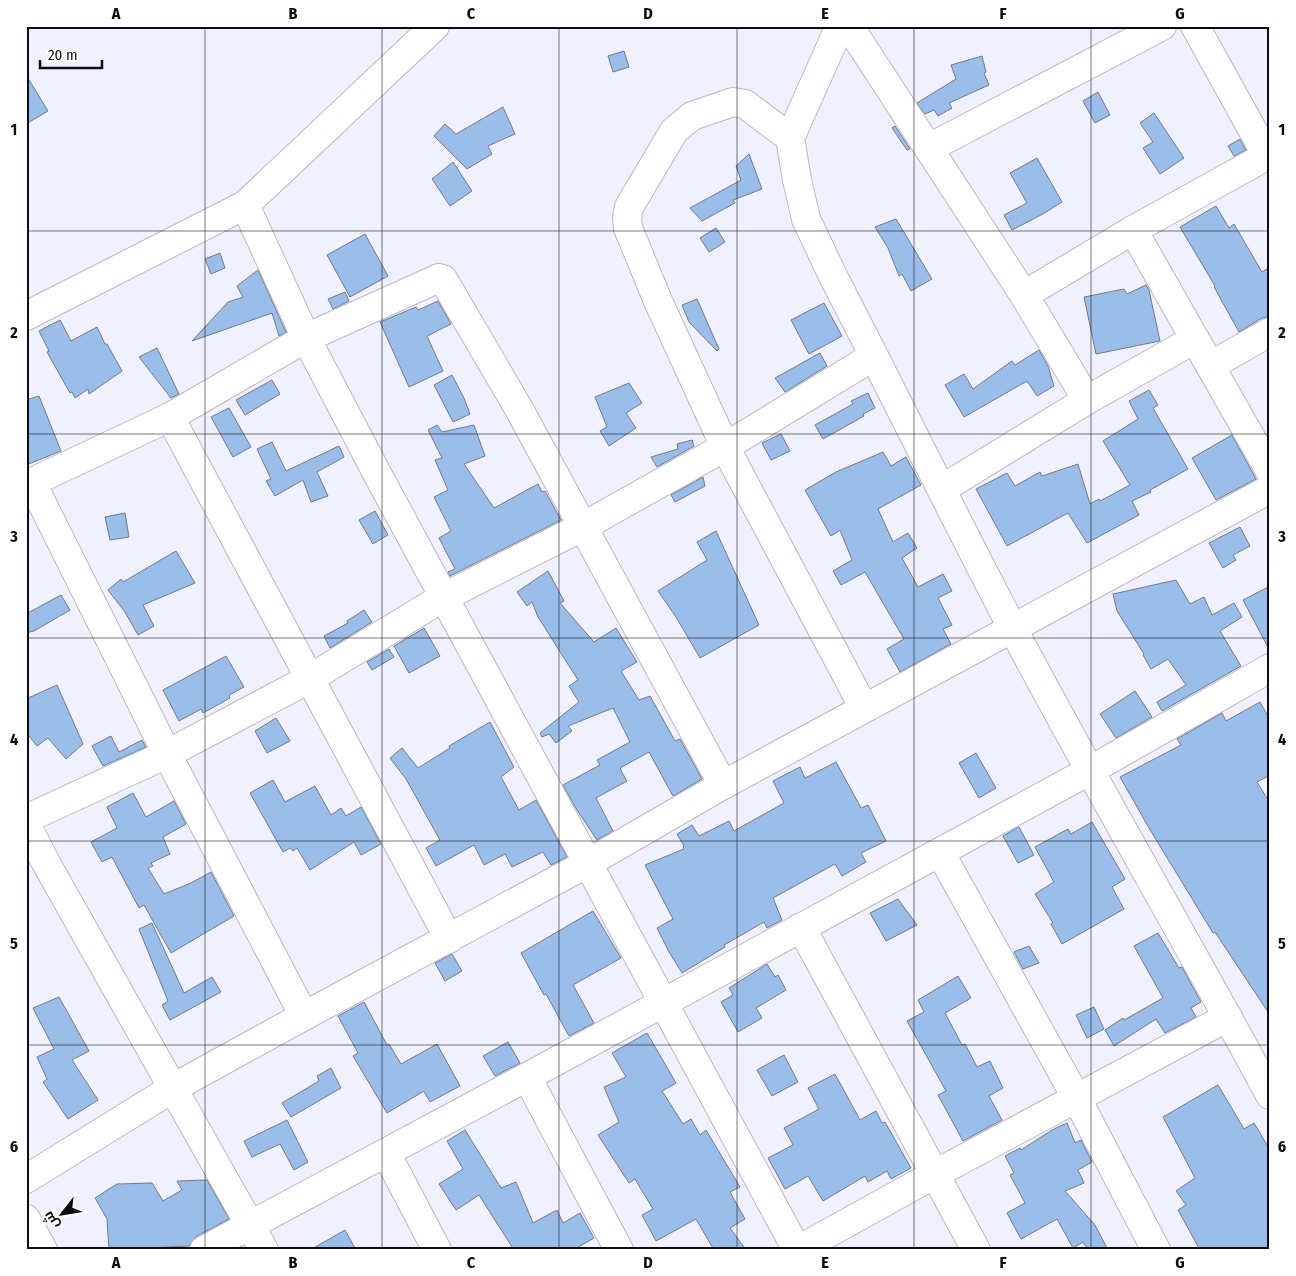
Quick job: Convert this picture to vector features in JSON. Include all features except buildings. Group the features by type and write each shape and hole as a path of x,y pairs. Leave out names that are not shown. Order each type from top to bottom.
{"street":[{"path":"26,316 246,205 435,26"},
{"path":"840,26 790,138 806,219 1013,629 1089,771 1270,1095"},
{"path":"848,26 1024,295 1087,400"},
{"path":"929,148 1162,26"},
{"path":"1024,295 1133,230 1268,155 1195,26"},
{"path":"790,138 745,104 733,102 692,116 674,131 629,207 626,218 628,228 658,301 725,447 864,708"},
{"path":"246,205 306,338 442,598 798,1250 935,1174 1228,1017"},
{"path":"1133,230 1270,471"},
{"path":"304,1016 29,484 170,417 306,338 439,278 443,279 518,409 723,786"},
{"path":"1210,366 1270,332"},
{"path":"942,489 1087,400 1194,339"},
{"path":"26,819 167,754 309,679 442,598 582,527 725,447 874,356"},
{"path":"170,417 448,939"},
{"path":"26,1179 173,1088 588,863 864,708 1270,489"},
{"path":"204,1250 527,1077 1089,771 1270,668"},
{"path":"26,824 46,863 264,1250"},
{"path":"940,852 1077,1099 1156,1250"},
{"path":"800,928 976,1250"},
{"path":"527,1077 619,1250"},
{"path":"386,1153 437,1250"},
{"path":"26,1219 43,1250"}]}
